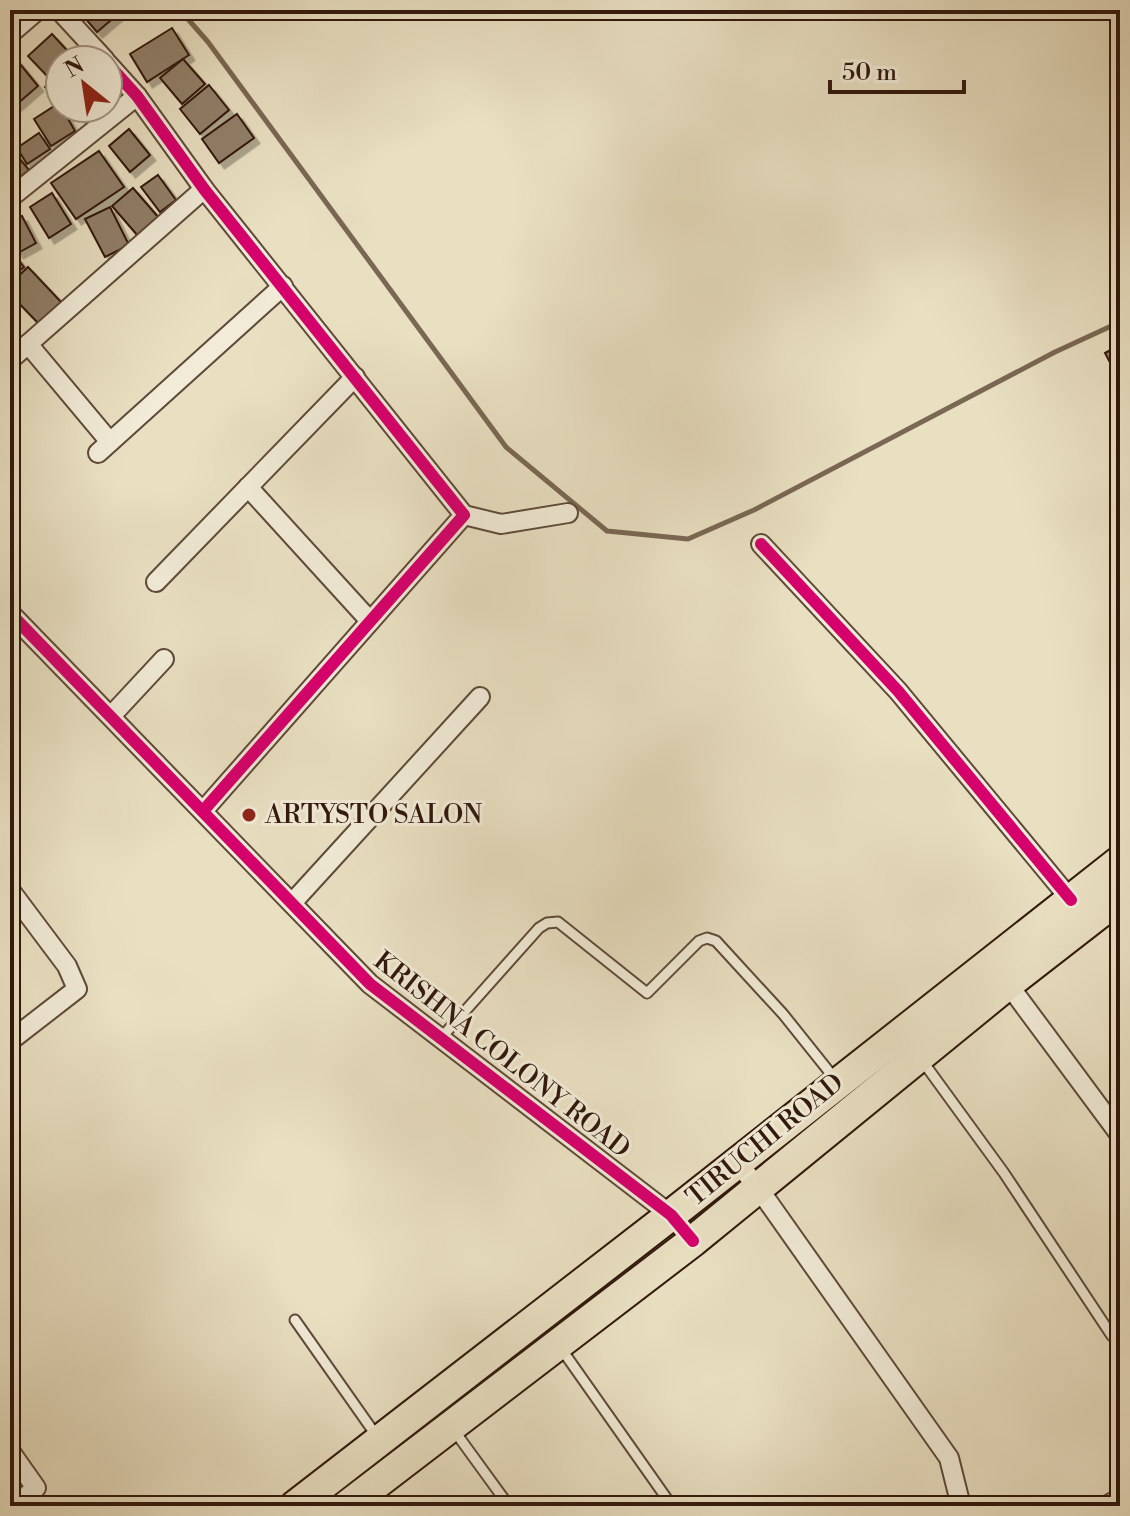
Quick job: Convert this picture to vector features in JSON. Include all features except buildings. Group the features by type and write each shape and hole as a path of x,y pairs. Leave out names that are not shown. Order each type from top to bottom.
{"highway":[{"name":"TIRUCHI ROAD","path":"313,1496 380,1440 1120,861"},
{"path":"313,1496 355,1504 759,1189 1008,984 1120,897"}],"street":[{"path":"10,34 38,10"},
{"path":"59,10 90,44"},
{"path":"124,82 204,189 464,515 501,524 568,513"},
{"path":"10,198 137,96"},
{"path":"10,360 204,189"},
{"path":"28,344 104,448 283,286"},
{"path":"156,582 355,377"},
{"path":"248,487 370,621"},
{"path":"203,811 464,515"},
{"path":"761,544 898,691 1071,900"},
{"name":"KRISHNA COLONY ROAD","path":"10,613 370,984 671,1215 693,1241"},
{"path":"111,716 164,659"},
{"path":"292,903 480,697"},
{"path":"10,890 67,966 77,989 10,1041"},
{"path":"1008,984 1120,1135"},
{"path":"737,1162 949,1458 961,1506"},
{"path":"10,1451 36,1488 14,1506"},
{"path":"1106,1506 1120,1498"}],"lane":[{"path":"441,1038 539,928 547,923 558,922 647,993 699,941 707,938 716,941 783,1014 838,1082"},
{"path":"919,1056 1004,1173 1112,1336"},
{"path":"295,1320 380,1440"},
{"path":"558,1345 672,1506"},
{"path":"451,1427 509,1506"}],"waterway":[{"path":"180,10 208,42 506,447 607,531 688,539 754,510 1055,352 1120,322"}],"cycle path":[{"path":"124,82 204,189 464,515 203,811"},
{"path":"761,544 898,691 1071,900"},
{"path":"10,613 370,984 671,1215 693,1241"}],"place":[{"name":"ARTYSTO SALON","path":"249,815"}]}
